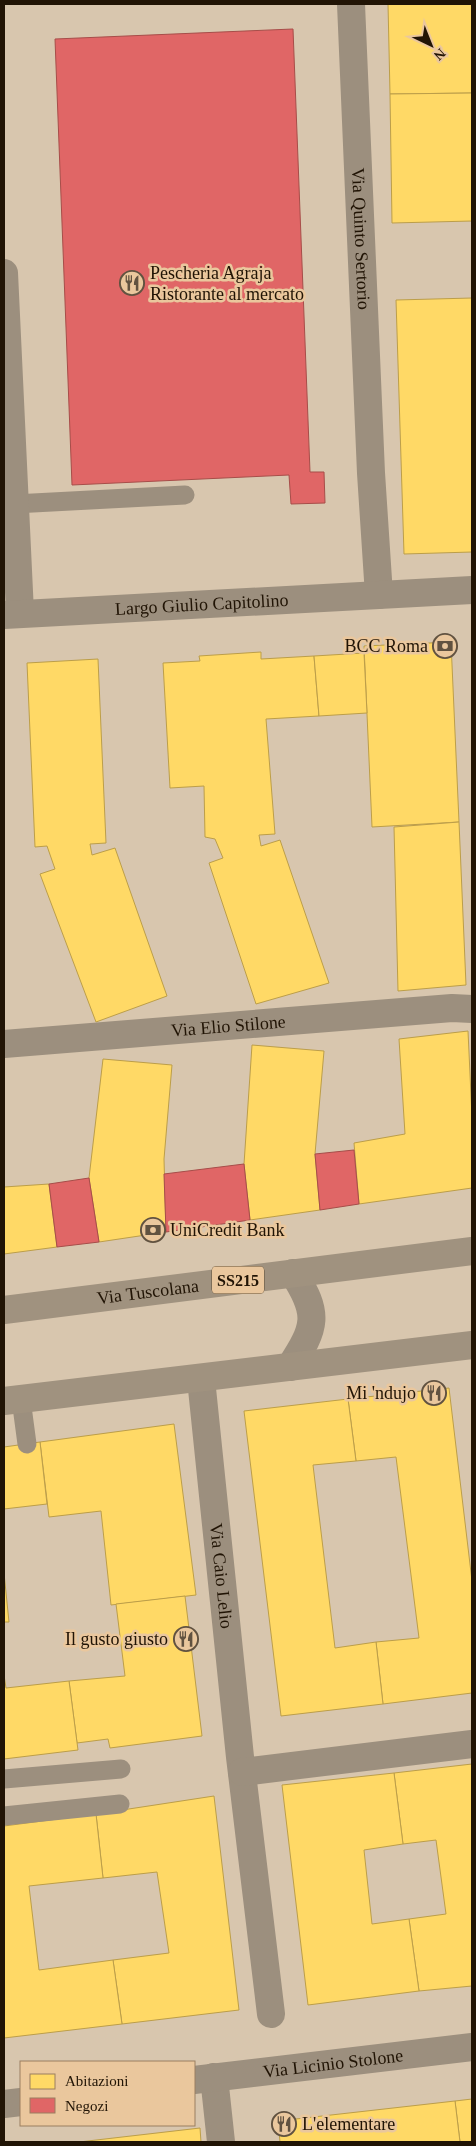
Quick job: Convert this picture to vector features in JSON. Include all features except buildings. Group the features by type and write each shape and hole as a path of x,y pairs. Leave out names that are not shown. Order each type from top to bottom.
{"main road":[{"name":"Via Tuscolana","path":"4,1310 472,1251"},
{"path":"13,1400 201,1379 472,1344"}],"street":[{"name":"Via Quinto Sertorio","path":"351,4 370,474 379,595"},
{"name":"Largo Giulio Capitolino","path":"4,272 13,499 12,614 472,590"},
{"name":"Via Elio Stilone","path":"4,1044 462,1008"},
{"path":"290,1367 304,1344 312,1321 308,1299 293,1274"},
{"name":"Via Caio Lelio","path":"201,1379 242,1772 271,2014"},
{"path":"242,1772 472,1744"},
{"name":"Via Licinio Stolone","path":"204,2079 472,2047"},
{"path":"204,2079 221,2142"},
{"path":"4,2104 20,2102"}],"lane":[{"path":"13,499 185,495"},
{"path":"13,1400 27,1444"},
{"path":"4,1779 121,1769"},
{"path":"4,1816 120,1804"}],"place":[{"name":"Pescheria Agraja Ristorante al mercato","path":"132,283"},
{"name":"BCC Roma","path":"445,646"},
{"name":"UniCredit Bank","path":"153,1230"},
{"name":"Mi 'ndujo","path":"434,1393"},
{"name":"Il gusto giusto","path":"186,1639"},
{"name":"L'elementare","path":"284,2124"}]}
